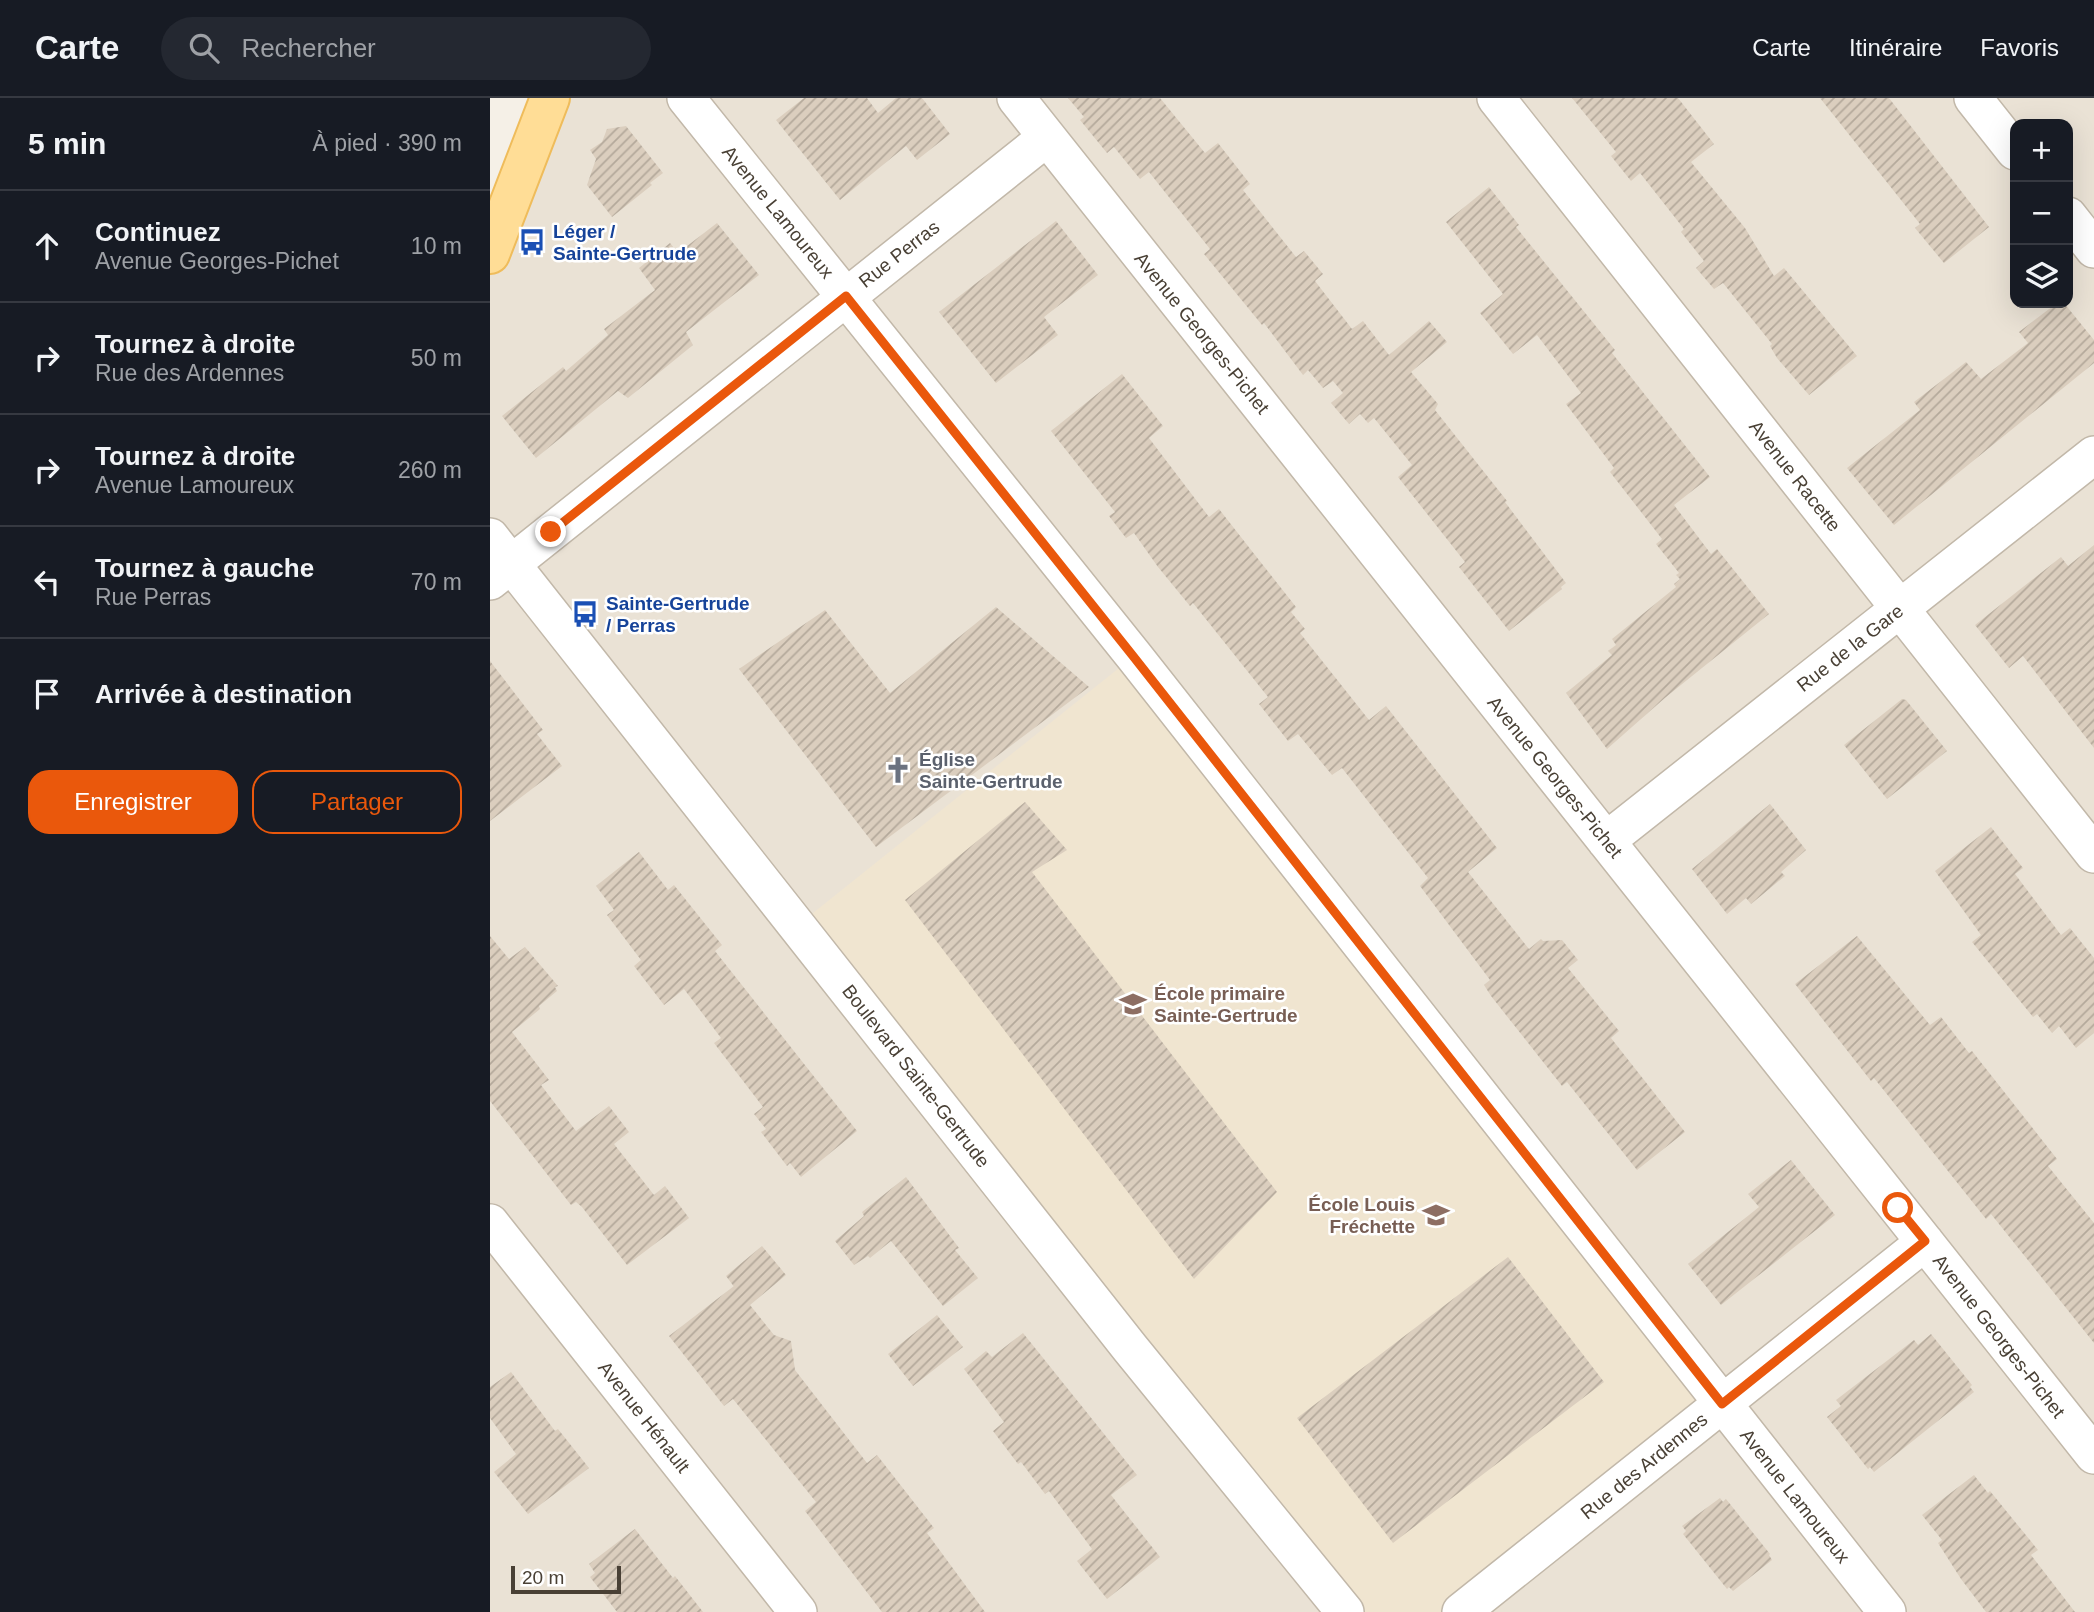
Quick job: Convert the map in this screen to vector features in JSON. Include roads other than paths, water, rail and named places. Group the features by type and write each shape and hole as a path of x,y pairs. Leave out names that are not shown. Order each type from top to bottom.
{"main road":[{"path":"490,254 550,98"}],"street":[{"name":"Avenue Lamoureux","path":"686,98 1125,645 1887,1612"},
{"name":"Avenue Georges-Pichet","path":"1016,98 2094,1455"},
{"name":"Avenue Racette","path":"1496,98 2094,855"},
{"path":"1973,98 2010,144"},
{"name":"Rue Perras","path":"497,561 846,296 1046,138"},
{"path":"2073,222 2094,249"},
{"name":"Rue de la Gare","path":"1606,841 2094,455"},
{"name":"Boulevard Sainte-Gertrude","path":"497,561 1345,1612"},
{"name":"Avenue Hénault","path":"490,1223 798,1612"},
{"name":"Rue des Ardennes","path":"1461,1612 1925,1241"}],"place":[{"name":"Léger / Sainte-Gertrude","path":"532,242"},
{"name":"Sainte-Gertrude / Perras","path":"585,614"},
{"name":"Église Sainte-Gertrude","path":"898,770"},
{"name":"École primaire Sainte-Gertrude","path":"1133,1004"},
{"name":"École Louis Fréchette","path":"1436,1215"}]}
